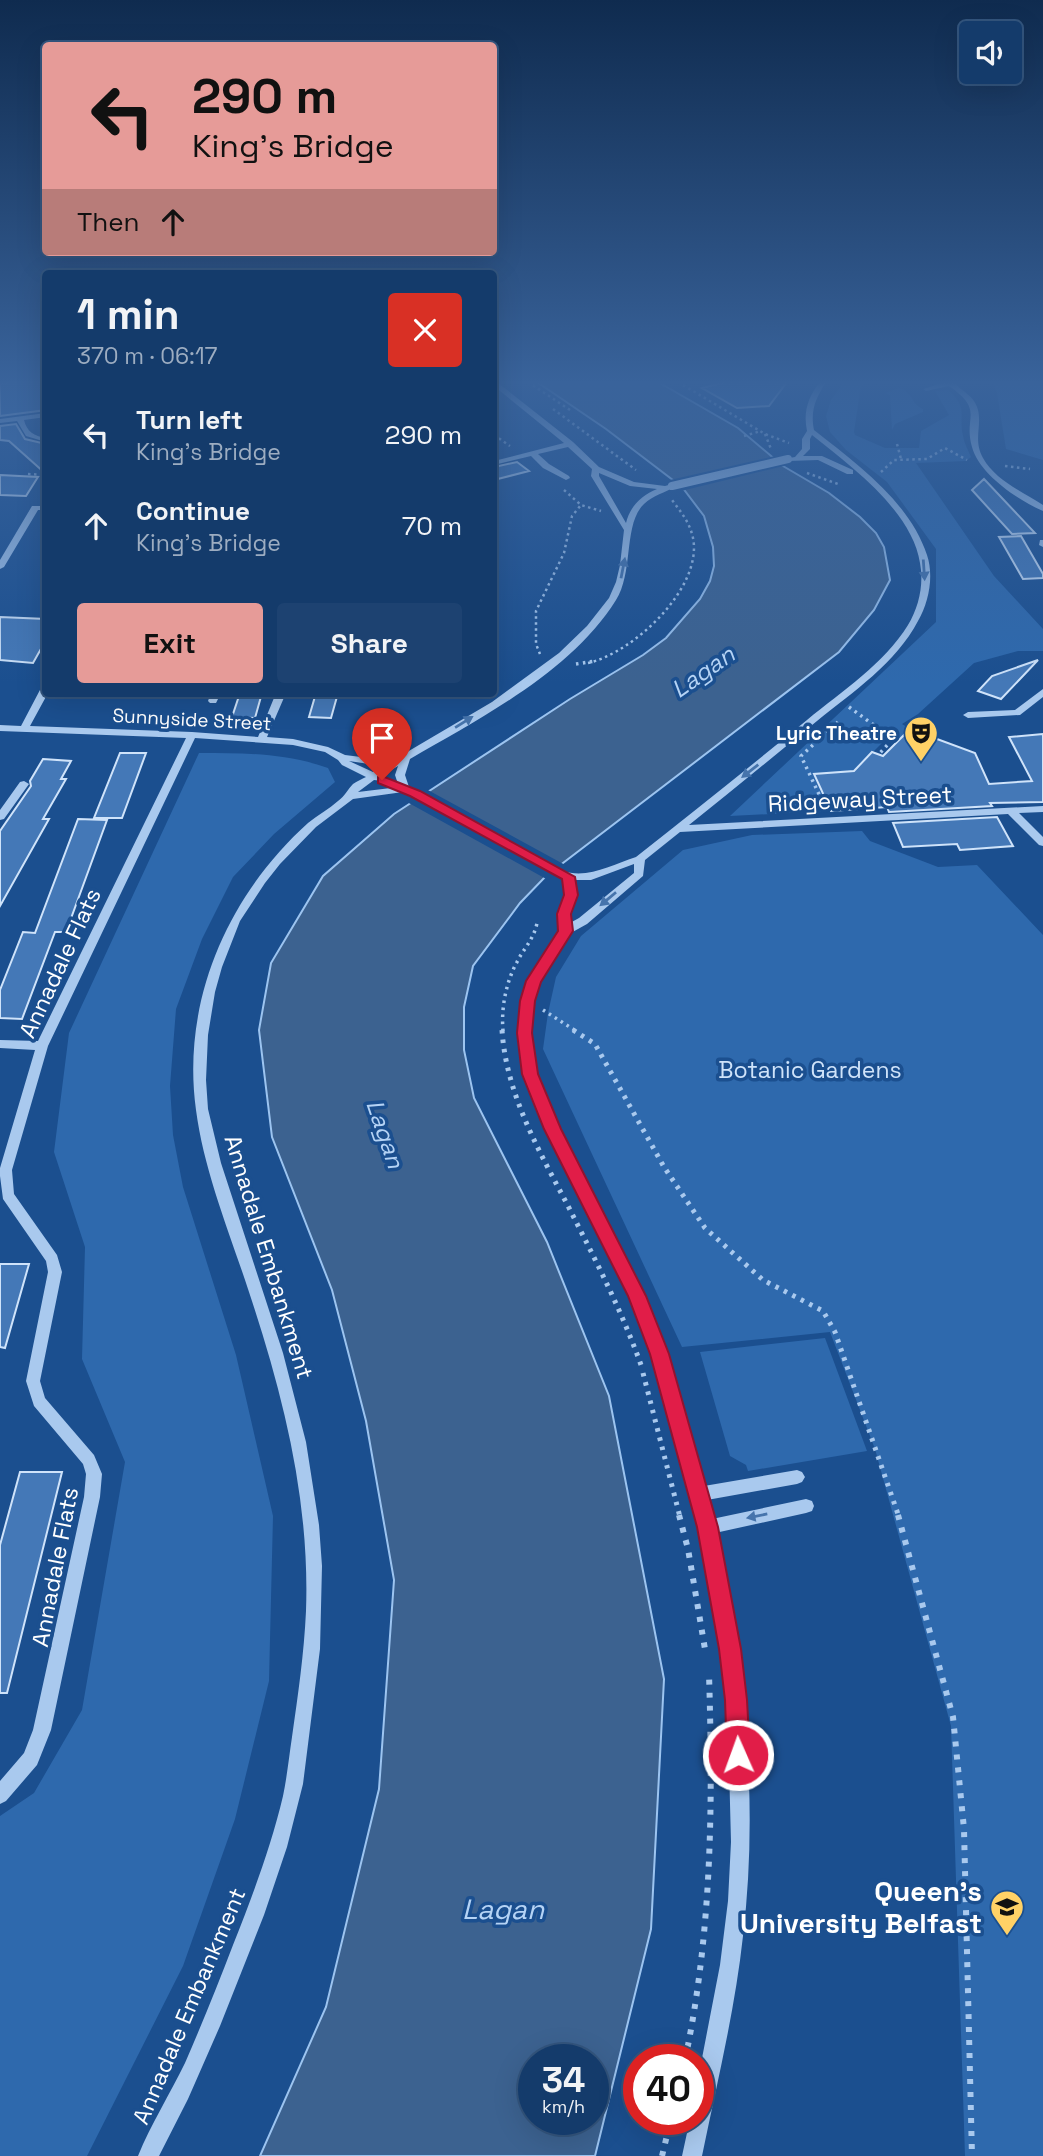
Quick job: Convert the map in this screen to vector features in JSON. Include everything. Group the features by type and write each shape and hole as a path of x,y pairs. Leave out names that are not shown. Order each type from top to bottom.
{"street":[{"name":"Annadale Embankment","path":"148,2156 212,2023 259,1904 291,1799 306,1709 314,1629 315,1556 307,1485 289,1398 208,1139 202,1105 201,1046 210,990 228,935 255,887 285,850 319,818 352,796 356,787 547,668 577,642 614,597 625,568 625,528 599,483"},
{"name":"Annadale Embankment","path":"630,483 668,489"},
{"path":"625,528 643,498 694,483"},
{"path":"865,483 880,491"},
{"path":"565,931 564,914 571,895 563,875 605,874 640,859 838,699 893,649 912,625 921,607 925,581 923,557 904,519 870,483"},
{"path":"1007,483 1043,509"},
{"path":"0,567 35,508 42,508"},
{"path":"968,715 1017,713 1043,692"},
{"path":"24,729 42,695"},
{"path":"262,738 279,697"},
{"name":"Sunnyside Street","path":"0,728 262,738 328,750 342,758 345,763 410,791 563,875"},
{"name":"Annadale Flats","path":"0,1794 31,1759 42,1730 90,1510 94,1474 80,1447 39,1401 33,1381 54,1272 51,1259 8,1195 5,1184 6,1170 42,1046 191,735"},
{"path":"342,758 369,761 405,757 400,775 410,791 352,796"},
{"path":"0,817 24,784"},
{"name":"Ridgeway Street","path":"678,829 1043,809"},
{"path":"1011,811 1043,843"},
{"path":"640,859 639,874 583,921 565,931 534,981 528,1001 524,1033 530,1074 552,1129 637,1296 659,1354 699,1494 726,1624 736,1700 740,1811 737,1902 724,1998 692,2156"},
{"path":"0,1044 42,1046"},
{"path":"699,1494 797,1477"},
{"path":"707,1527 806,1506"}],"path":[{"path":"563,483 561,486 581,505 602,511"},
{"path":"576,664 596,663 647,628 670,606 687,584 694,549 691,529 668,489"},
{"path":"540,655 536,644 536,611 565,554 572,516 581,505"},
{"path":"851,709 893,739 879,754"},
{"path":"827,811 801,756 841,718"},
{"path":"537,923 536,935 517,962 508,988 502,1019 504,1056 517,1100 536,1143 606,1279 640,1362 688,1549 708,1668 712,1780 706,1904 698,1995 688,2044"},
{"path":"543,1010 595,1044 664,1167 705,1228 763,1280 823,1311 835,1332 895,1508 953,1717 964,1829 972,2156"},
{"path":"662,2156 667,2135"}],"green space":[{"path":"887,483 930,483 994,576 1043,629 1043,651 1018,651 974,663 918,714 902,724 910,729 900,738 891,734 854,771 815,774 831,811 730,816 936,622 936,549"},
{"path":"199,753 296,759 328,768 335,782 274,834 233,877 202,939 176,1009 170,1086 173,1135 183,1187 236,1355 273,1516 269,1681 235,1819 183,1966 87,2156 0,2156 0,1816 34,1793 82,1710 125,1462 82,1359 85,1247 54,1152 69,1033"},
{"name":"Botanic Gardens","path":"862,831 870,841 938,867 977,865 1043,935 1043,2156 965,2156 951,1726 875,1449 830,1332 682,1347 543,1049 556,977 581,936 683,850 752,835"},
{"path":"825,1338 867,1451 748,1471 746,1465 730,1456 700,1352"}],"water":[{"name":"Lagan","path":"676,483 811,483 860,517 876,533 884,547 890,580 874,610 839,652 546,876 520,903 473,966 464,1007 464,1050 474,1098 547,1242 609,1396 664,1679 651,1929 609,2099 609,2044 518,2044 518,2135 600,2135 595,2156 260,2156 326,2007 379,1789 394,1580 366,1421 332,1290 272,1137 259,1030 271,963 323,876 394,814 666,638 700,599 710,581 714,566 713,547 704,516"}],"pier":[{"path":"673,483 716,483 681,491"},
{"path":"426,789 567,866 548,880 407,802"}],"building":[{"path":"0,483 34,483 26,496 0,495"},
{"path":"980,483 987,483 1035,533 1012,534 972,490"},
{"path":"1021,536 1043,578 1023,579 999,537"},
{"path":"0,617 42,619 42,647 33,663 0,660"},
{"path":"1038,660 1001,699 978,691 992,676"},
{"path":"239,697 261,697 255,718 232,717"},
{"path":"315,697 337,697 331,718 309,717"},
{"name":"Lyric Theatre","path":"910,729 975,753 989,784 1032,781 1009,737 1043,734 1043,802 990,803 992,806 889,812 887,807 831,811 814,774 854,771 872,752 883,756"},
{"path":"120,753 146,753 122,818 94,818"},
{"path":"43,759 71,761 61,779 66,779 43,819 49,819 0,906 0,831 31,786 30,781"},
{"path":"997,817 1013,846 960,850 957,844 903,847 893,823"},
{"path":"78,819 107,820 66,932 55,932 22,1019 0,1018 0,990 23,932 35,933"},
{"path":"0,1264 29,1264 5,1348 0,1347"},
{"path":"20,1472 62,1472 7,1693 0,1693 0,1545"}],"place":[{"name":"Lyric Theatre","path":"921,763"},
{"name":"Queen's University Belfast","path":"1007,1937"}],"route":[{"path":"382,780 415,793 568,877 571,895 564,914 565,931 534,981 525,1014 524,1033 530,1074 552,1129 637,1296 659,1354 707,1527 730,1649 736,1700 738,1755"}]}
